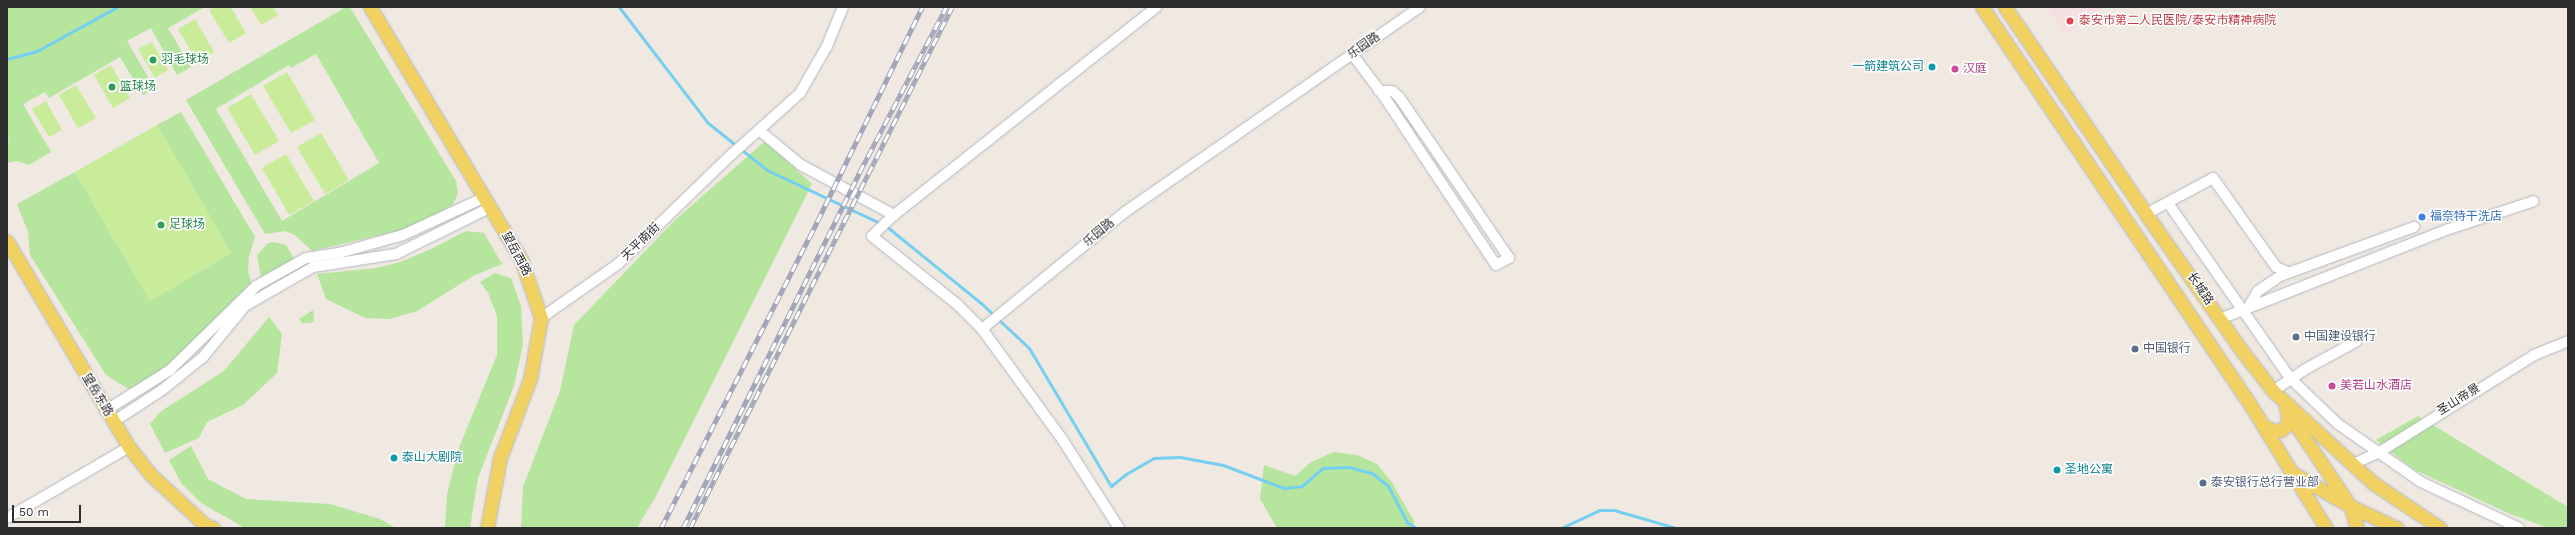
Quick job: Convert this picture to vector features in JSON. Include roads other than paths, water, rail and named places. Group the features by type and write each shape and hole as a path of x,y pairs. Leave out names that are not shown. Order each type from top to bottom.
{"main road":[{"name":"望岳西路","path":"370,7 486,203 521,259 541,318 530,379 500,458 486,521 486,528"},
{"name":"长城路","path":"1982,7 2264,426 2294,474 2350,506 2397,528"},
{"name":"长城路","path":"2005,7 2146,214 2220,319 2273,390 2374,483 2440,528"},
{"name":"望岳东路","path":"7,241 105,411 129,447 150,474 204,524 213,528"},
{"path":"2273,390 2350,506 2357,528"},
{"path":"2264,426 2274,431 2281,430 2287,425 2288,412"},
{"path":"2294,474 2326,528"}],"street":[{"path":"843,7 827,46 800,93 760,131 801,165 891,218"},
{"path":"1119,528 1062,439 985,327 872,236 891,218 1156,7"},
{"name":"乐园路","path":"985,327 1125,212 1420,7"},
{"path":"1352,54 1379,91 1496,265 1509,258 1399,97 1392,91 1379,91"},
{"name":"天平南街","path":"541,318 618,264 731,155 760,131"},
{"path":"2146,214 2213,178 2276,268 2288,272"},
{"path":"2220,319 2449,229 2534,201"},
{"path":"105,411 170,370 256,286 306,258 339,252 403,235 486,203"},
{"path":"113,422 162,390 203,357 245,306 313,267 396,254 486,203"},
{"path":"2168,203 2245,308 2291,379 2338,424 2421,482 2519,528"},
{"path":"2245,308 2258,291 2288,272 2414,227"},
{"path":"2273,390 2357,341"},
{"name":"圣山帝景","path":"2353,464 2378,453 2534,354 2568,341"},
{"path":"7,518 129,447"}],"waterway":[{"path":"7,59 37,51 117,7"},
{"path":"619,7 708,123 767,170 886,226 982,304 1029,348 1111,486 1126,474 1154,458 1180,457 1223,465 1284,488 1302,486 1323,468 1349,467 1372,473 1388,486 1407,522 1416,528"},
{"path":"1561,528 1600,510 1614,510 1676,528"}],"railway":[{"path":"661,528 809,238 922,7"},
{"path":"683,528 859,173 946,7"},
{"path":"690,528 952,7"}],"place":[{"name":"泰安市第二人民医院/泰安市精神病院","path":"2070,21"},
{"name":"羽毛球场","path":"153,60"},
{"name":"一箭建筑公司","path":"1932,67"},
{"name":"汉庭","path":"1955,69"},
{"name":"篮球场","path":"112,87"},
{"name":"福奈特干洗店","path":"2422,217"},
{"name":"足球场","path":"161,225"},
{"name":"中国建设银行","path":"2296,337"},
{"name":"中国银行","path":"2135,349"},
{"name":"美若山水酒店","path":"2332,386"},
{"name":"泰山大剧院","path":"394,458"},
{"name":"圣地公寓","path":"2057,470"},
{"name":"泰安银行总行营业部","path":"2203,483"}]}
